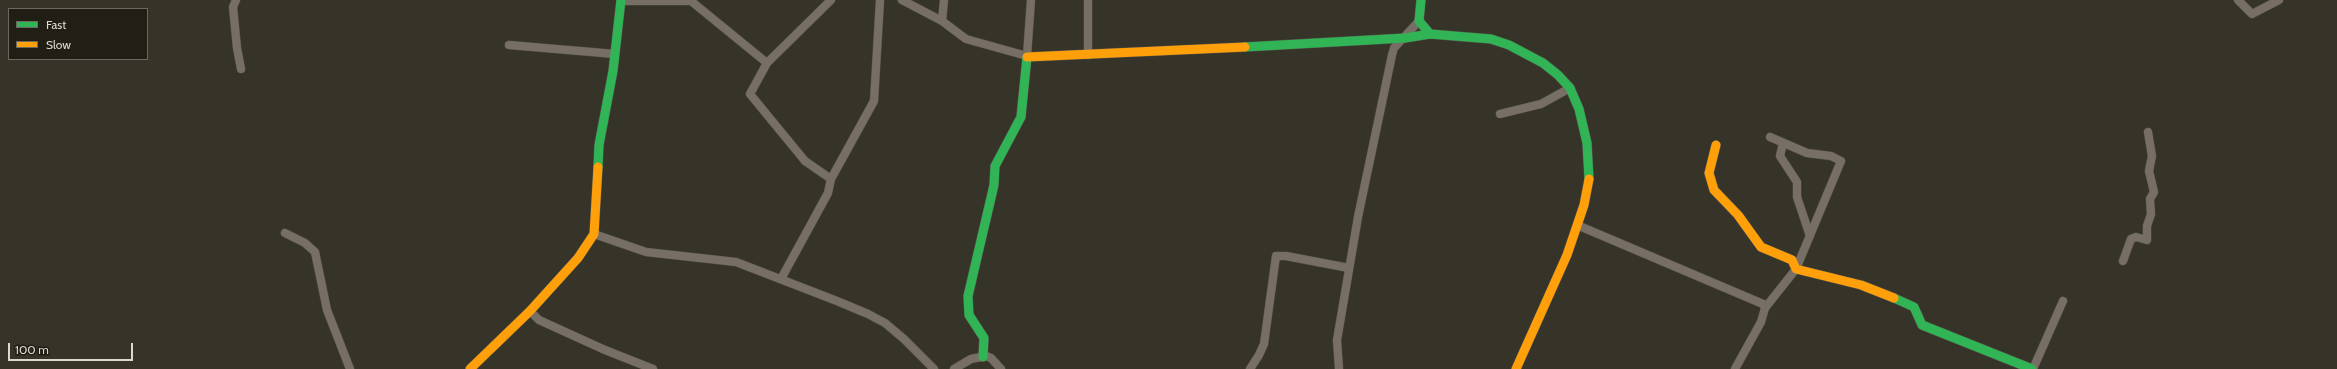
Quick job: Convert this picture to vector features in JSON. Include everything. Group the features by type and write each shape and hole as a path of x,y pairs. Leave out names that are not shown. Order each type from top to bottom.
{"street":[{"path":"236,0 233,7 237,48 241,69"},
{"path":"470,369 530,311 578,258 594,234 599,145 615,54 621,0 691,1 768,63"},
{"path":"831,0 768,63 750,94 805,161 831,179"},
{"path":"781,280 828,193 831,179 874,101 880,0"},
{"path":"902,0 942,21 966,39 1027,56 1088,55 1405,38 1430,34 1491,39 1508,45 1543,63 1570,88 1579,109 1587,143 1590,172 1584,205 1567,255 1516,369"},
{"path":"942,21 944,0"},
{"path":"983,356 984,338 969,315 968,296 994,185 995,166 1021,117 1031,0"},
{"path":"1088,0 1088,55"},
{"path":"1339,369 1337,340 1349,268 1392,56 1394,48 1405,38 1419,21 1421,0"},
{"path":"2238,0 2252,14 2279,0"},
{"path":"1419,21 1430,34"},
{"path":"509,45 615,54"},
{"path":"1500,114 1541,104 1570,88"},
{"path":"2123,261 2131,239 2136,237 2147,240 2147,226 2152,214 2150,200 2154,192 2149,171 2152,156 2148,132"},
{"path":"1735,369 1760,322 1765,308 1796,269 1841,161 1831,156 1807,153 1770,137"},
{"path":"1783,143 1780,156 1797,182 1798,197 1810,236"},
{"path":"1716,145 1709,173 1714,190 1738,215 1761,247 1792,260 1796,269"},
{"path":"1577,225 1748,296 1763,304 1765,308"},
{"path":"285,233 306,243 315,252 327,310 350,369"},
{"path":"594,234 646,252 736,262 868,314 885,324 904,339 934,369"},
{"path":"1250,369 1264,344 1276,256 1286,256 1349,268"},
{"path":"1796,269 1861,285 1908,303 1914,307 1922,325 2032,369 2063,301"},
{"path":"530,311 539,320 653,369"},
{"path":"954,369 971,359 983,356 991,358 1001,369"}],"traffic: fast":[{"path":"598,167 599,145 613,71 621,0"},
{"path":"1421,0 1419,21 1430,34 1491,39 1509,45 1543,63 1558,75 1570,88 1579,109 1587,143 1589,179"},
{"path":"1245,47 1405,38 1430,34"},
{"path":"983,357 984,338 969,315 968,296 994,185 995,166 1021,117 1027,57"},
{"path":"1894,298 1914,307 1922,325 2032,369"}],"traffic: slow":[{"path":"1027,57 1245,47"},
{"path":"1716,145 1709,173 1714,190 1738,215 1761,247 1792,260 1796,269 1861,285 1894,298"},
{"path":"470,369 530,311 578,258 594,234 598,167"},
{"path":"1516,369 1567,255 1584,205 1589,179"}]}
